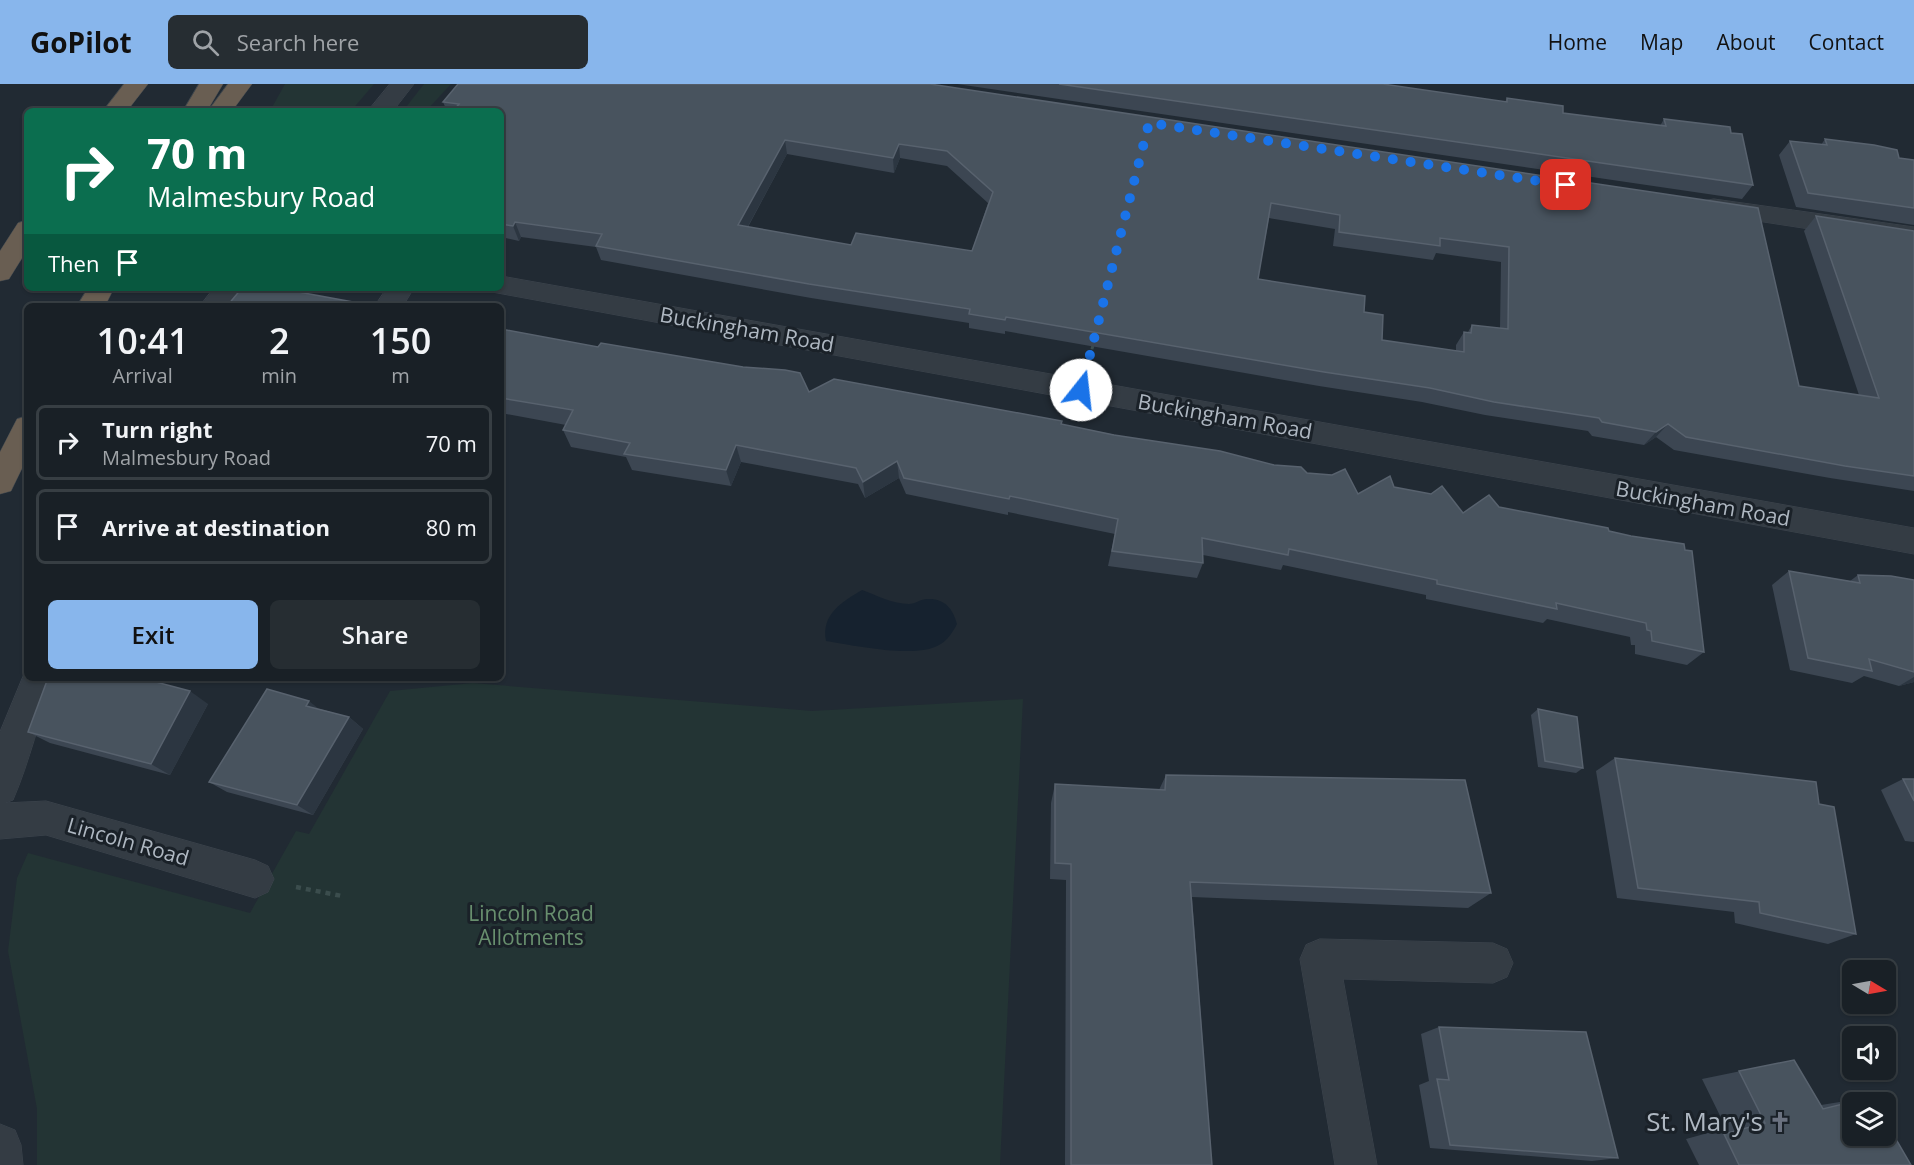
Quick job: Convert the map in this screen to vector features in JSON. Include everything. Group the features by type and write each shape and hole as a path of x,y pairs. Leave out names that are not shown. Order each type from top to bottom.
{"highway":[{"path":"99,108 114,84"},
{"path":"117,108 136,84"},
{"path":"197,108 211,84"},
{"path":"222,108 240,84"},
{"path":"0,272 24,234"},
{"path":"0,482 24,433"}],"street":[{"path":"382,108 402,84"},
{"path":"1690,203 1914,236"},
{"name":"Buckingham Road","path":"504,286 1914,541"},
{"path":"216,303 226,291"},
{"path":"0,788 22,717 37,681"},
{"name":"Lincoln Road","path":"0,821 46,818 255,879"},
{"path":"1356,1165 1320,959 1493,963"},
{"path":"0,1145 2,1165"}],"path":[{"path":"1081,390 1097,332"}],"green space":[{"path":"285,84 374,84 354,108 272,108"},
{"path":"424,84 451,84 429,108 405,108"},
{"name":"Lincoln Road Allotments","path":"473,683 812,711 1023,699 1000,1165 37,1165 37,1109 8,951 17,878 28,853 250,913 296,831 309,834 390,691"}],"water":[{"path":"862,590 903,604 927,599 939,600 950,609 957,624 950,636 942,643 929,649 915,651 884,650 826,641 825,632 830,616 847,599"}],"building":[{"path":"458,84 930,84 1758,208 1799,386 1879,398 1816,216 1914,231 1914,476 1686,437 1668,424 1656,432 1602,422 1599,418 1494,402 1430,388 1006,317 1005,320 969,314 970,309 809,284 596,246 602,234 515,222 513,226 504,224 504,108 456,108 459,104 443,102","holes":["785,140 893,158 899,144 947,151 993,192 972,251 856,233 851,245 738,225","1271,203 1340,215 1339,232 1440,246 1440,238 1509,247 1508,329 1472,325 1471,333 1464,332 1464,352 1382,340 1383,315 1364,312 1365,296 1258,279"]},
{"path":"1059,84 1383,84 1507,102 1507,98 1563,106 1563,113 1666,126 1664,119 1730,127 1731,133 1742,134 1753,185"},
{"path":"1825,139 1897,150 1899,158 1914,160 1914,208 1808,193 1790,141 1827,145"},
{"path":"240,291 293,291 359,303 230,303"},
{"path":"504,330 598,347 601,343 743,367 800,373 809,392 834,379 1062,421 1061,424 1114,435 1220,451 1274,465 1301,467 1307,473 1332,475 1345,469 1358,494 1390,476 1394,487 1431,494 1442,486 1463,513 1489,495 1499,507 1608,528 1609,531 1631,536 1684,544 1685,550 1692,551 1704,652 1652,641 1651,631 1647,630 1646,623 1556,603 1557,609 1437,584 1437,580 1289,549 1288,555 1202,538 1203,563 1112,551 1118,519 1010,496 1009,499 904,478 897,461 863,482 856,468 736,445 726,470 624,454 630,443 563,430 573,410 504,398"},
{"path":"1789,571 1860,583 1858,575 1891,576 1914,580 1914,672 1869,659 1872,671 1808,658"},
{"path":"47,681 152,681 190,691 151,764 28,732"},
{"path":"267,689 309,701 306,706 349,717 297,805 209,782"},
{"path":"1538,709 1577,717 1583,768 1545,761"},
{"path":"1615,758 1816,782 1819,804 1834,807 1856,934 1760,913 1759,902 1638,888"},
{"path":"1166,775 1465,780 1491,893 1190,882 1212,1165 1071,1165 1071,864 1055,863 1055,784 1165,790"},
{"path":"1903,779 1914,779 1914,801"},
{"path":"1439,1027 1586,1032 1618,1158 1450,1145 1437,1079 1449,1080"},
{"name":"St. Mary's","path":"1794,1060 1823,1109 1842,1104 1842,1146 1896,1146 1896,1139 1911,1165 1739,1165 1724,1134 1765,1123 1739,1071"}],"place":[{"name":"St. Mary's","path":"1780,1122"}],"route":[{"path":"1081,390 1149,123 1566,185"}]}
